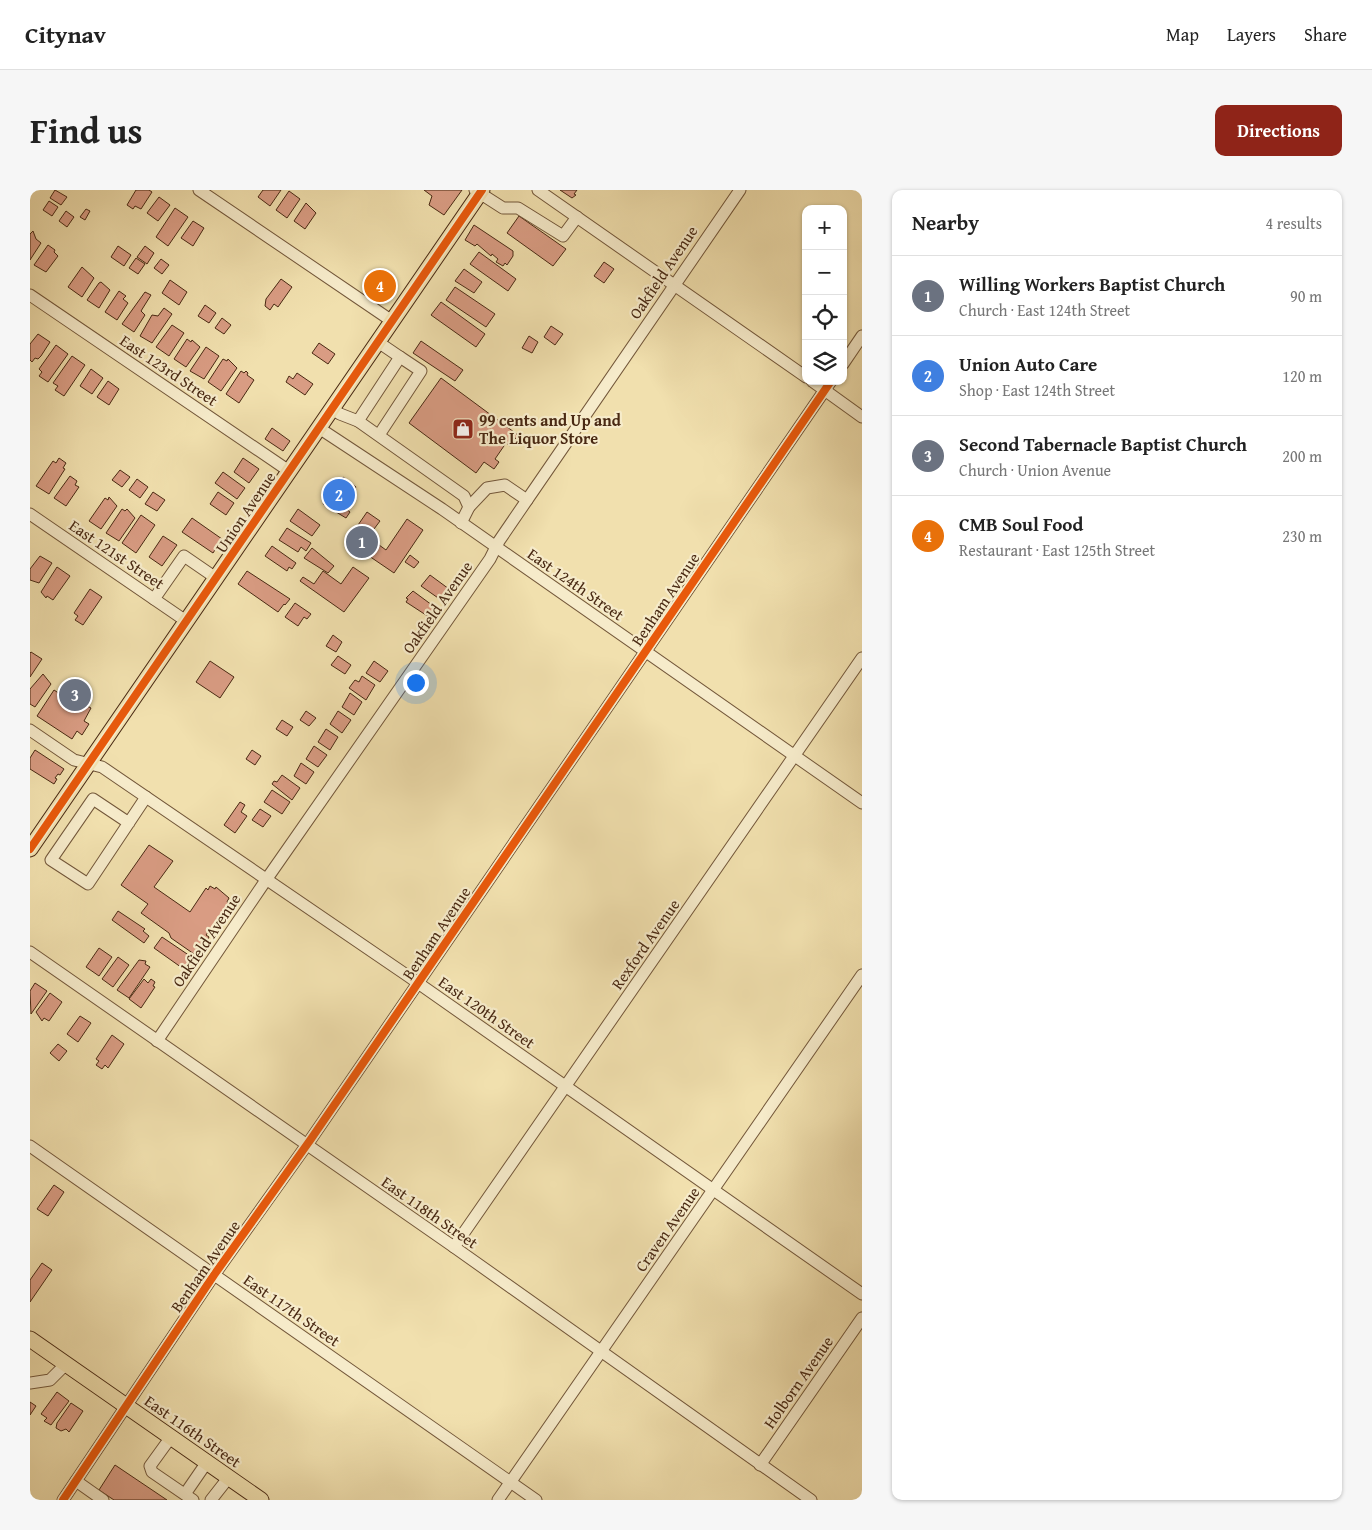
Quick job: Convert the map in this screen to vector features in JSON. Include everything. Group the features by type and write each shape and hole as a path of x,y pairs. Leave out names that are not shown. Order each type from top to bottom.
{"main road":[{"name":"Union Avenue","path":"30,849 378,342 479,191"},
{"name":"East 116th Street","path":"30,1339 229,1477 253,1498"}],"street":[{"path":"199,190 392,321"},
{"path":"538,190 802,374"},
{"name":"Oakfield Avenue","path":"157,1041 740,190"},
{"path":"479,191 503,208 518,208 563,236 577,217"},
{"name":"East 123rd Street","path":"30,295 289,471"},
{"path":"847,358 862,336"},
{"path":"378,342 421,371 379,435"},
{"path":"358,421 400,357"},
{"path":"828,386 862,416"},
{"name":"Benham Avenue","path":"63,1500 214,1275 307,1146 828,386"},
{"path":"332,409 358,421 379,435 464,496 470,507"},
{"name":"East 124th Street","path":"319,428 461,523 862,803"},
{"path":"461,523 470,507 487,488 505,485 527,500"},
{"name":"East 121st Street","path":"30,514 186,621"},
{"path":"154,599 184,556 216,578"},
{"name":"Rexford Avenue","path":"454,1247 862,658"},
{"name":"East 120th Street","path":"30,730 74,760 102,767 418,983 862,1294"},
{"path":"129,823 93,799 52,860 88,884 129,823 146,797"},
{"name":"East 118th Street","path":"30,952 454,1247 811,1500"},
{"name":"Craven Avenue","path":"498,1500 862,975"},
{"name":"East 117th Street","path":"30,1146 536,1500"},
{"name":"Holborn Avenue","path":"760,1465 862,1318"},
{"path":"30,1383 50,1380 66,1364"},
{"path":"171,1437 150,1466 152,1472 189,1497 207,1462"},
{"path":"211,1500 229,1477"},
{"path":"76,1481 103,1500"}],"building":[{"path":"55,190 67,197 61,205 50,198"},
{"path":"136,190 149,190 152,192 141,209 135,206 133,209 127,205"},
{"path":"263,190 281,190 270,206 258,197"},
{"path":"424,190 462,190 444,215 429,205 432,196"},
{"path":"560,190 577,190 574,194 576,195 572,198"},
{"path":"289,191 300,199 287,218 276,210"},
{"path":"159,197 170,205 158,221 147,213"},
{"path":"49,201 58,207 52,216 43,210"},
{"path":"306,203 316,213 305,229 294,221"},
{"path":"175,208 188,217 168,246 156,237"},
{"path":"86,209 90,211 85,220 80,217"},
{"path":"66,211 74,217 67,227 59,221"},
{"path":"519,216 566,249 553,266 507,233"},
{"path":"193,221 204,228 193,246 181,238"},
{"path":"474,225 513,251 513,256 507,265 505,263 503,266 496,262 498,259 492,254 491,256 477,244 475,246 465,240"},
{"path":"33,231 36,239 41,243 30,260 30,234"},
{"path":"48,245 55,250 54,252 58,256 46,272 34,265"},
{"path":"118,246 131,255 124,266 111,257"},
{"path":"145,246 154,253 147,264 137,257"},
{"path":"479,252 516,279 508,291 470,264"},
{"path":"136,258 145,264 138,274 129,268"},
{"path":"161,259 169,265 162,274 154,268"},
{"path":"604,262 614,269 604,283 594,276"},
{"path":"82,267 94,278 82,297 68,287"},
{"path":"464,269 482,282 474,293 455,281"},
{"path":"374,270 397,286 387,302 363,286"},
{"path":"281,279 292,287 278,307 274,304 270,310 265,306 266,299"},
{"path":"170,280 187,292 179,305 162,293"},
{"path":"101,282 110,290 99,308 87,300"},
{"path":"455,287 495,314 486,327 446,300"},
{"path":"119,291 126,296 123,299 128,303 117,320 105,312"},
{"path":"145,292 151,295 141,311 145,315 134,332 122,324"},
{"path":"441,302 485,334 476,347 431,315"},
{"path":"205,305 216,313 209,323 198,316"},
{"path":"164,308 172,314 152,343 140,336 152,315 158,316"},
{"path":"222,318 231,325 224,334 215,328"},
{"path":"172,325 184,333 169,356 156,347"},
{"path":"551,326 563,334 555,345 544,337"},
{"path":"38,334 50,342 41,356 38,359 35,358 32,362 30,360 30,344"},
{"path":"529,336 538,342 532,353 522,348"},
{"path":"187,339 191,342 192,340 200,347 186,367 174,359"},
{"path":"421,341 463,370 455,381 413,353"},
{"path":"319,343 335,354 328,364 312,353"},
{"path":"56,345 68,354 48,382 39,376 42,372 39,369"},
{"path":"206,347 219,356 204,379 190,371"},
{"path":"72,356 85,365 64,396 55,390 58,386 53,383"},
{"path":"223,359 227,361 228,359 237,368 221,391 208,382"},
{"path":"91,369 103,378 92,394 80,386"},
{"path":"241,371 244,373 246,371 247,375 254,380 239,403 226,394"},
{"path":"297,373 313,384 305,395 286,382 289,376 293,379"},
{"name":"99 cents and Up and The Liquor Store","path":"441,378 518,435 510,446 506,443 495,459 499,462 494,469 484,462 476,473 409,423"},
{"path":"108,381 119,389 109,405 97,397"},
{"path":"272,428 290,441 283,451 265,439"},
{"path":"59,458 66,463 63,468 65,469 49,494 36,486 53,461 56,463"},
{"path":"243,458 259,469 249,483 234,472"},
{"path":"120,470 130,477 122,487 112,480"},
{"path":"223,472 245,488 237,499 215,483"},
{"path":"70,476 77,481 75,485 79,487 66,506 54,498"},
{"path":"343,477 356,487 342,506 350,512 346,518 323,504"},
{"path":"137,479 148,487 140,498 129,490"},
{"path":"153,492 165,500 157,511 145,504"},
{"path":"218,492 234,503 226,515 210,504"},
{"path":"109,497 117,506 101,529 89,521 105,498 108,500"},
{"path":"122,509 125,511 127,509 135,518 119,541 106,533"},
{"path":"298,509 320,525 312,536 290,521"},
{"path":"367,512 380,521 368,537 386,550 407,519 423,530 394,573 347,541"},
{"path":"141,515 155,525 136,553 122,543"},
{"path":"192,518 222,539 213,553 182,532"},
{"path":"287,528 311,543 306,551 301,547 298,552 279,540"},
{"path":"163,536 177,545 162,566 149,557"},
{"path":"272,546 296,563 292,569 289,567 287,571 265,556"},
{"path":"312,548 334,566 328,573 304,558"},
{"path":"410,555 419,562 414,568 405,562"},
{"path":"40,556 52,563 39,583 30,580 30,569"},
{"path":"57,567 70,576 53,600 47,596 46,598 41,592"},
{"path":"353,567 369,578 344,612 300,581 303,577 314,584 323,571 341,584"},
{"path":"247,571 290,599 278,612 238,584"},
{"path":"430,575 449,589 441,600 421,586"},
{"path":"90,589 102,597 83,625 75,620 78,616 74,613"},
{"path":"413,591 436,608 429,617 406,602 408,599 406,598"},
{"path":"295,603 311,614 307,619 304,617 298,626 285,617"},
{"path":"333,635 342,642 336,652 326,646"},
{"path":"30,653 42,659 30,677"},
{"path":"338,656 351,665 345,674 331,665"},
{"path":"210,661 234,677 220,698 196,682"},
{"path":"374,661 388,671 380,682 366,673"},
{"path":"43,674 51,684 35,707 30,704 30,689"},
{"path":"362,676 375,685 366,700 349,688 355,680 359,682"},
{"path":"54,690 84,710 87,706 91,708 84,721 89,724 82,735 77,731 72,739 37,716"},
{"path":"350,693 362,702 354,715 342,707"},
{"path":"306,711 316,718 309,726 300,720"},
{"path":"338,711 351,720 342,733 330,724"},
{"path":"282,720 293,727 287,736 276,729"},
{"path":"326,729 338,737 330,750 318,742"},
{"path":"314,746 327,755 318,767 306,759"},
{"path":"35,750 64,769 55,778 57,779 54,784 30,769 30,758"},
{"path":"252,750 261,756 255,765 246,759"},
{"path":"301,763 314,772 306,784 294,776"},
{"path":"282,775 300,788 292,800 272,784 274,781 277,782"},
{"path":"272,790 290,802 282,814 264,802"},
{"path":"240,802 245,805 241,812 247,816 235,833 224,825"},
{"path":"260,809 271,816 263,827 252,820"},
{"path":"149,845 173,861 154,887 190,912 206,888 208,890 210,886 215,889 216,887 229,898 227,902 229,903 206,935 209,937 204,946 201,944 194,954 141,913 148,904 121,885"},
{"path":"118,911 145,929 143,931 149,936 144,943 112,920"},
{"path":"162,937 193,958 190,962 194,965 191,968 188,966 185,970 154,948"},
{"path":"99,948 112,957 99,976 86,967"},
{"path":"118,957 129,965 113,987 102,979"},
{"path":"139,960 146,961 145,964 150,967 129,998 117,990"},
{"path":"144,979 148,983 151,979 155,982 153,986 155,987 141,1008 129,999"},
{"path":"35,983 47,991 31,1014 30,991"},
{"path":"50,993 62,1002 49,1021 44,1018 42,1021 36,1012"},
{"path":"80,1016 91,1023 78,1042 67,1034"},
{"path":"112,1035 124,1044 108,1068 105,1065 102,1069 96,1065 99,1061 96,1059"},
{"path":"58,1044 67,1051 59,1061 50,1053"},
{"path":"54,1185 64,1192 48,1216 37,1209"},
{"path":"42,1263 52,1270 30,1302 30,1280"},
{"path":"57,1392 69,1401 51,1425 44,1421 47,1418 41,1414"},
{"path":"30,1402 36,1406 30,1415"},
{"path":"71,1403 83,1411 69,1432 66,1429 61,1431 56,1428 57,1423"},
{"path":"115,1465 167,1500 114,1500 99,1490"}],"cycle path":[{"path":"30,849 482,190"},
{"path":"63,1500 214,1275 311,1139 828,385"}],"place":[{"name":"CMB Soul Food","path":"380,286"},
{"name":"99 cents and Up and The Liquor Store","path":"463,429"},
{"name":"Union Auto Care","path":"339,495"},
{"name":"Willing Workers Baptist Church","path":"362,542"},
{"name":"Second Tabernacle Baptist Church","path":"75,695"}]}
